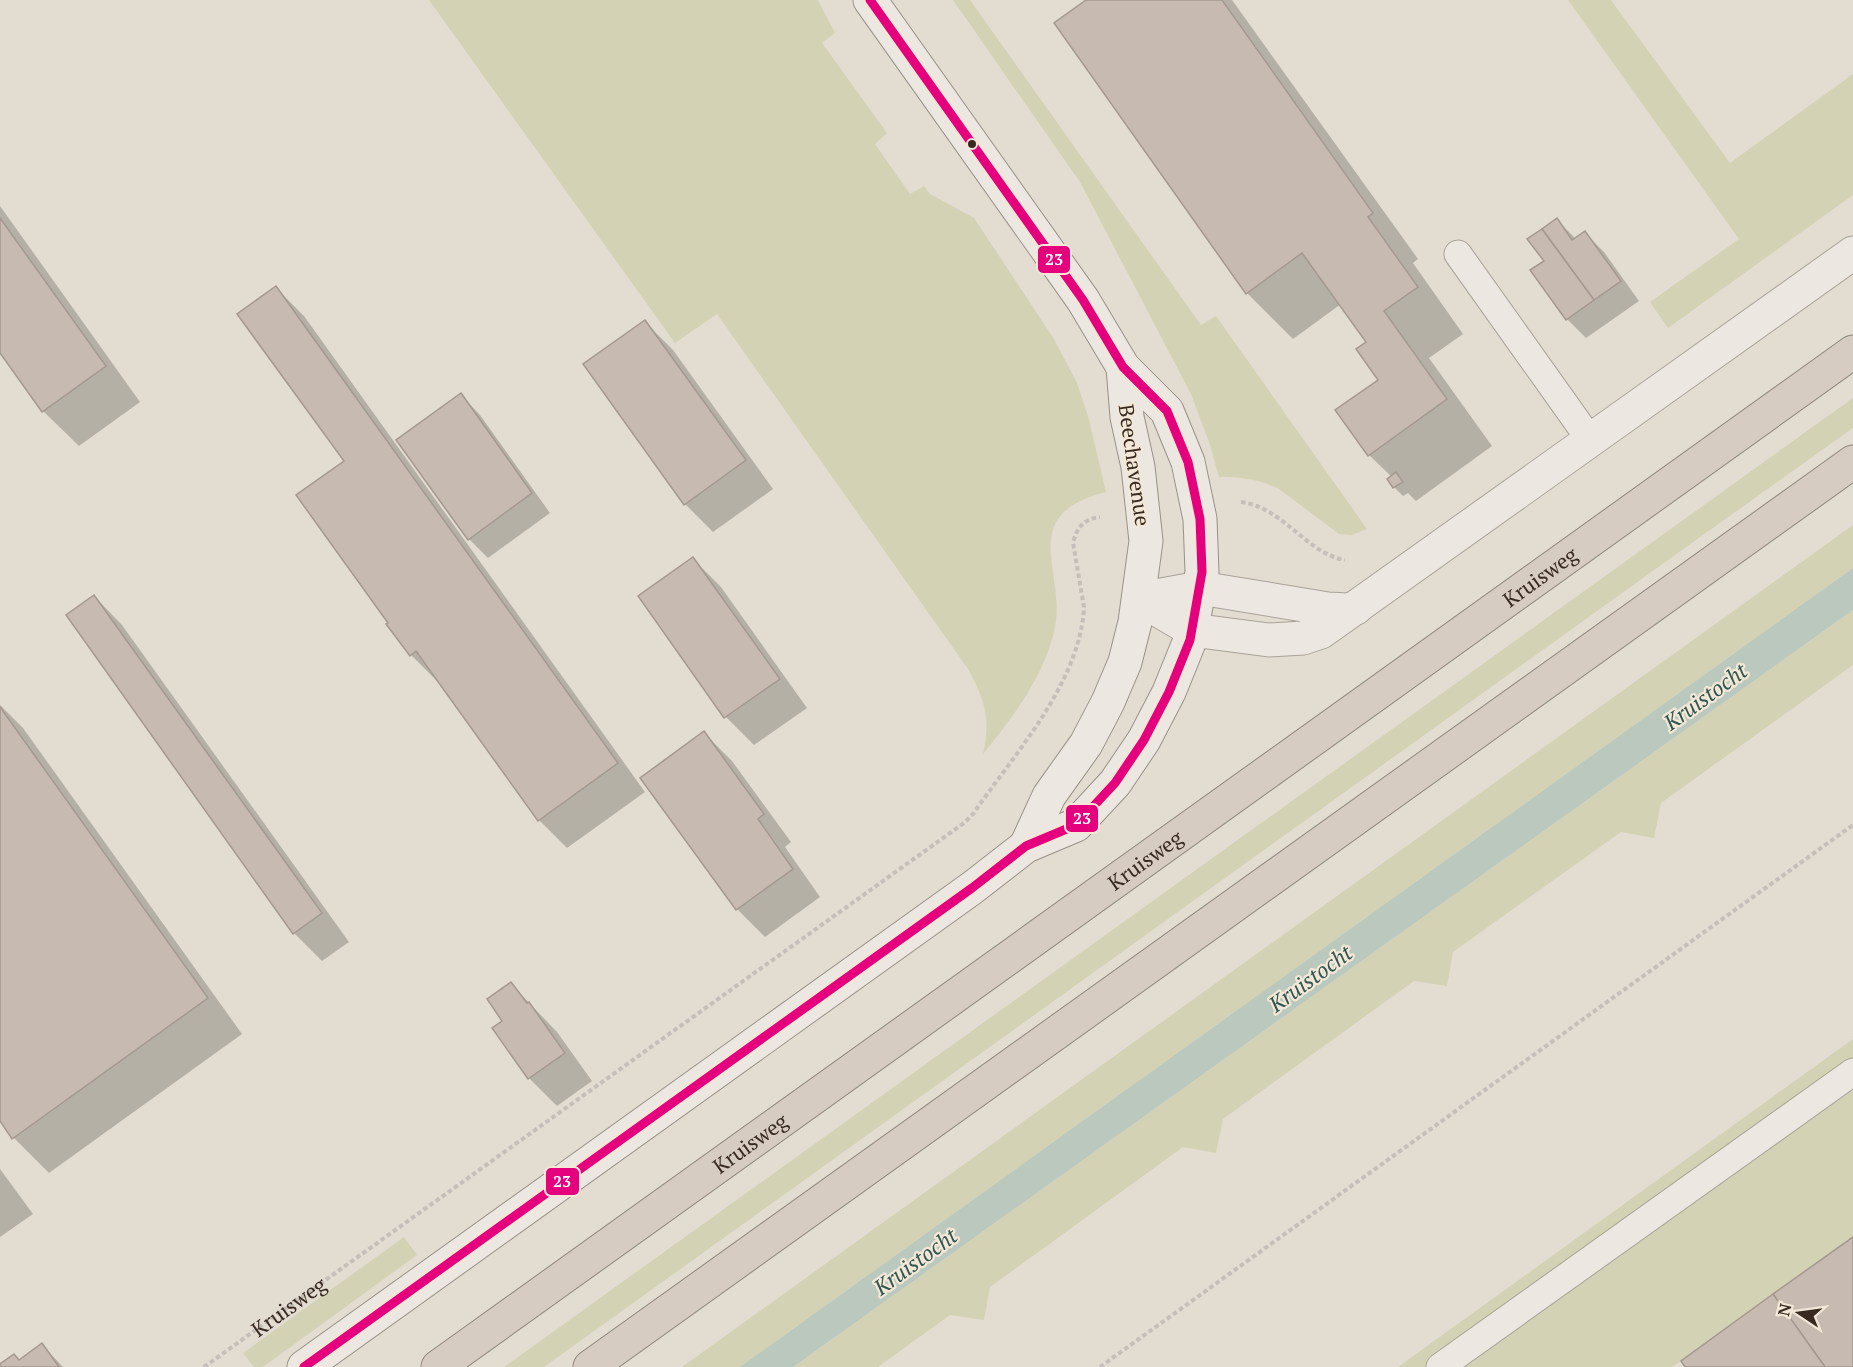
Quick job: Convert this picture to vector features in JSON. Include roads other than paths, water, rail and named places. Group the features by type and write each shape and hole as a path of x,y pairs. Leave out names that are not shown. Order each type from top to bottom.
{"highway":[{"name":"Kruisweg","path":"438,1367 1853,352"},
{"path":"590,1367 1853,462"},
{"path":"627,1367 666,1314"}],"street":[{"name":"Beechavenue","path":"870,0 1083,300 1123,367 1167,411 1188,462 1198,505 1202,546 1200,588 1192,630"},
{"path":"1139,599 1192,630 1258,640 1303,638 1321,632 1853,253"},
{"name":"Beechavenue","path":"1123,367 1127,417 1135,448 1144,511 1146,541 1139,599"},
{"path":"1139,599 1200,588 1328,609 1356,609"},
{"path":"1026,846 1049,796 1086,744 1108,702 1125,662 1139,599"},
{"path":"304,1367 972,888 1026,846 1076,825 1114,783 1159,715 1192,630"}],"lane":[{"path":"1458,254 1591,441"},
{"path":"1440,1367 1853,1072"}],"water":[{"name":"Kruistocht","path":"1853,568 1853,610 793,1367 740,1367"}]}
